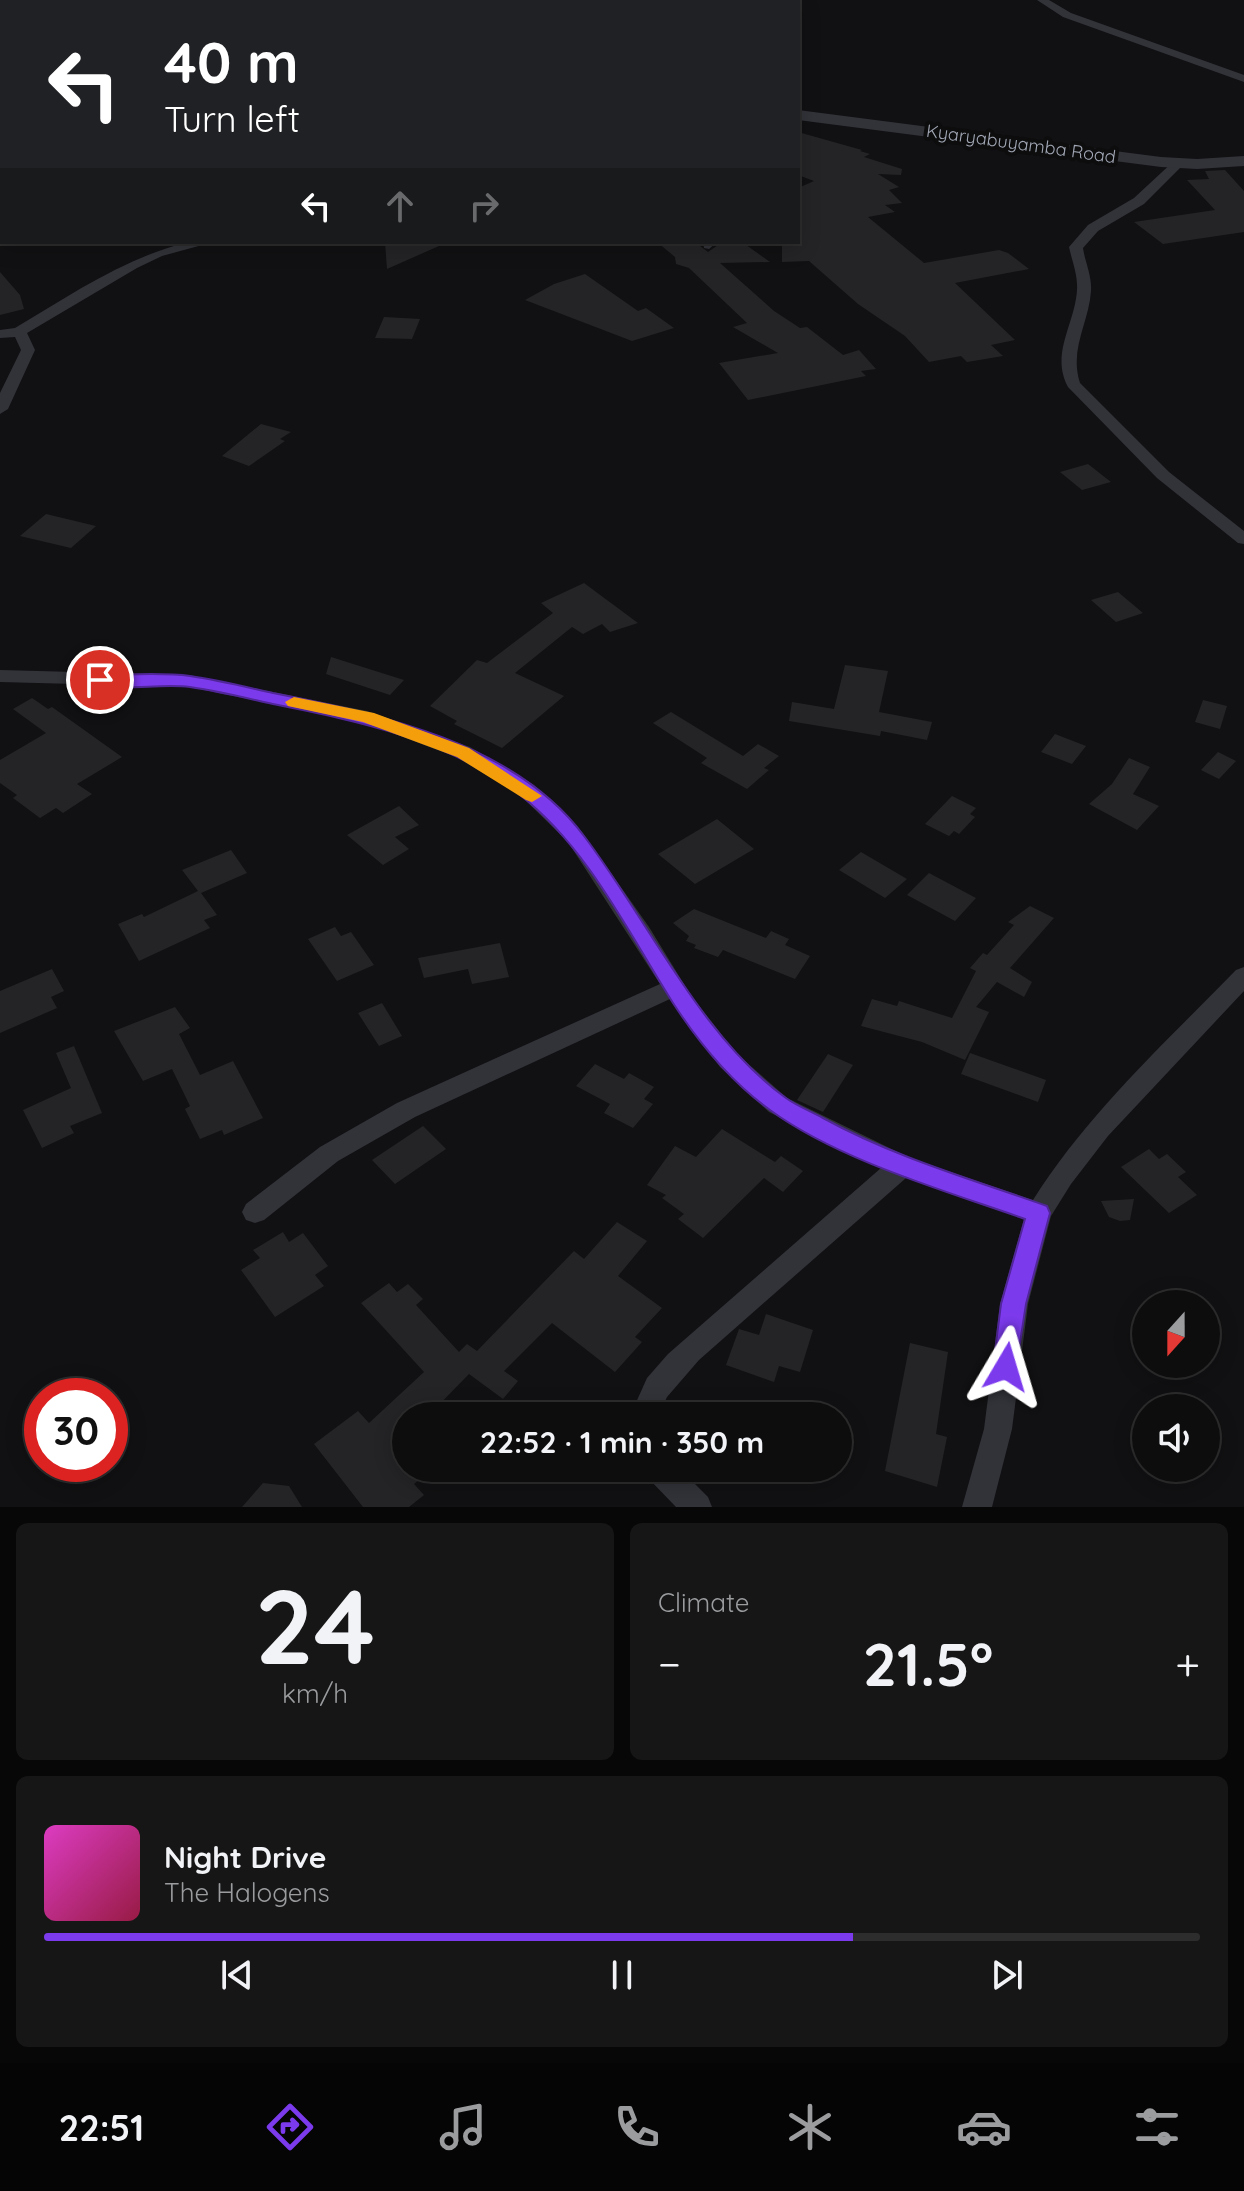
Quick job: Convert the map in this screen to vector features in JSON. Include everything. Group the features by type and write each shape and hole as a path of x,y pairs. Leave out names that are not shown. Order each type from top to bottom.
{"street":[{"path":"1042,0 1067,15 1244,79"},
{"name":"Kyaryabuyamba Road","path":"800,115 1179,163 1244,161"},
{"path":"1179,163 1139,201 1093,228 1076,247 1084,279 1084,295 1066,357 1067,371 1073,384 1163,475 1244,539"},
{"path":"0,334 19,332 132,265 158,253 197,244"},
{"path":"0,409 28,350 19,332"},
{"path":"0,676 189,681 367,717 463,752 527,790 575,837 675,987 728,1060 778,1105 902,1166 1039,1213"},
{"path":"977,1507 998,1429 1014,1304 1039,1213 1062,1176 1099,1129 1244,976"},
{"path":"255,1212 329,1154 406,1110 675,987"},
{"path":"648,1402 669,1372 773,1275 902,1166"},
{"path":"672,1482 697,1507"}],"building":[{"path":"800,133 862,150 870,154 864,157 902,169 901,175 878,174 899,187 889,190 902,203 885,205 895,212 868,217 924,263 999,250 1029,269 955,283 1015,340 991,345 1003,356 967,362 961,356 929,362 905,336 858,304 809,261 782,262 782,244 800,244 800,187 814,181 800,176"},
{"path":"1225,170 1244,191 1244,232 1163,244 1134,222 1215,210 1187,180 1209,179 1205,171"},
{"path":"385,244 443,244 387,269"},
{"path":"659,244 698,244 708,252 718,245 745,244 770,262 720,263 774,311 800,328 807,327 843,355 859,350 876,369 861,371 866,376 748,400 719,363 778,353 733,327 747,323 689,268 676,264 675,257"},
{"path":"0,272 20,295 24,309 0,315"},
{"path":"585,274 638,311 646,308 674,328 632,341 525,300 554,284"},
{"path":"384,317 420,319 412,339 375,338"},
{"path":"261,424 291,432 280,439 285,441 249,466 222,456"},
{"path":"1088,464 1111,482 1082,490 1060,472"},
{"path":"46,514 96,526 71,548 20,536"},
{"path":"584,583 638,623 610,632 602,624 583,634 572,627 515,673 564,696 502,748 454,724 457,721 430,706 477,660 487,663 553,613 541,603"},
{"path":"1118,592 1143,613 1116,622 1091,600"},
{"path":"331,657 404,680 390,695 326,674"},
{"path":"845,665 888,671 879,712 932,722 927,740 881,731 880,736 789,721 792,702 834,709"},
{"path":"32,698 48,709 52,707 122,757 77,784 92,794 63,813 56,808 40,818 13,798 17,795 0,783 0,760 46,733 13,709"},
{"path":"1203,700 1227,706 1220,729 1195,722"},
{"path":"671,712 743,756 758,744 779,756 764,768 769,770 747,789 701,763 707,758 653,723"},
{"path":"1055,734 1086,746 1072,764 1041,752"},
{"path":"1218,752 1236,761 1219,779 1201,770"},
{"path":"1129,758 1150,767 1133,794 1159,806 1137,830 1089,804 1112,784"},
{"path":"952,796 976,808 970,814 975,817 959,834 954,831 949,836 925,824"},
{"path":"399,806 419,825 395,837 409,849 383,865 347,835"},
{"path":"717,819 754,849 695,884 658,854"},
{"path":"231,850 247,873 201,893 217,915 204,920 210,928 139,961 118,924 142,914 144,917 198,891 182,870"},
{"path":"861,852 907,879 885,898 839,870"},
{"path":"929,873 976,898 955,921 907,895"},
{"path":"1030,906 1054,918 1010,968 1032,982 1024,997 997,982 976,1007 989,1012 965,1060 922,1042 861,1026 872,999 897,1006 899,1001 952,1018 976,971 970,968 983,953 987,955 1014,925 1008,922"},
{"path":"694,909 766,938 771,931 789,939 785,945 810,956 795,979 723,950 718,957 694,948 696,945 686,941 689,936 673,923"},
{"path":"335,927 341,936 351,932 374,965 337,981 308,939"},
{"path":"500,943 509,977 472,984 468,969 424,978 418,958"},
{"path":"52,969 64,991 51,997 57,1008 0,1033 0,991"},
{"path":"382,1003 402,1036 379,1046 358,1013"},
{"path":"175,1007 190,1028 179,1034 200,1075 233,1061 263,1118 224,1135 222,1130 200,1139 185,1109 190,1106 172,1069 143,1081 114,1031"},
{"path":"74,1046 102,1113 70,1126 74,1133 42,1148 23,1110 71,1088 56,1053"},
{"path":"970,1053 1046,1080 1038,1102 961,1074"},
{"path":"828,1054 853,1065 823,1112 797,1100"},
{"path":"595,1064 624,1079 629,1073 654,1087 644,1099 653,1104 633,1128 604,1113 610,1104 576,1086"},
{"path":"423,1126 446,1149 395,1184 372,1160"},
{"path":"722,1129 775,1162 781,1156 803,1171 783,1192 764,1178 703,1238 678,1219 684,1214 662,1198 666,1195 647,1185 675,1146 696,1157"},
{"path":"1149,1149 1159,1159 1167,1154 1186,1172 1178,1177 1197,1195 1169,1213 1121,1167"},
{"path":"1134,1199 1130,1220 1120,1221 1109,1217 1101,1201"},
{"path":"617,1222 647,1241 618,1276 662,1308 635,1337 642,1342 615,1372 552,1323 504,1371 518,1381 503,1399 469,1374 442,1402 392,1402 392,1482 416,1482 414,1484 424,1495 409,1507 363,1507 314,1444 358,1411 369,1423 424,1372 361,1303 389,1283 397,1292 408,1284 423,1299 416,1305 459,1352 467,1344 477,1351 574,1251 584,1259"},
{"path":"283,1232 289,1242 303,1233 328,1266 315,1275 324,1286 275,1317 241,1270 260,1258 253,1250"},
{"path":"766,1314 813,1330 800,1372 779,1366 774,1382 726,1365 739,1329 759,1335"},
{"path":"910,1343 948,1352 936,1434 947,1437 937,1487 885,1471"},
{"path":"263,1483 289,1486 302,1507 242,1507"}],"slow traffic":[{"path":"294,702 367,717 463,752 532,796"}],"route":[{"path":"100,680 189,681 367,717 463,752 527,790 575,837 641,933 682,1000 728,1060 778,1105 902,1166 1039,1213 1014,1304 1006,1367"}]}
